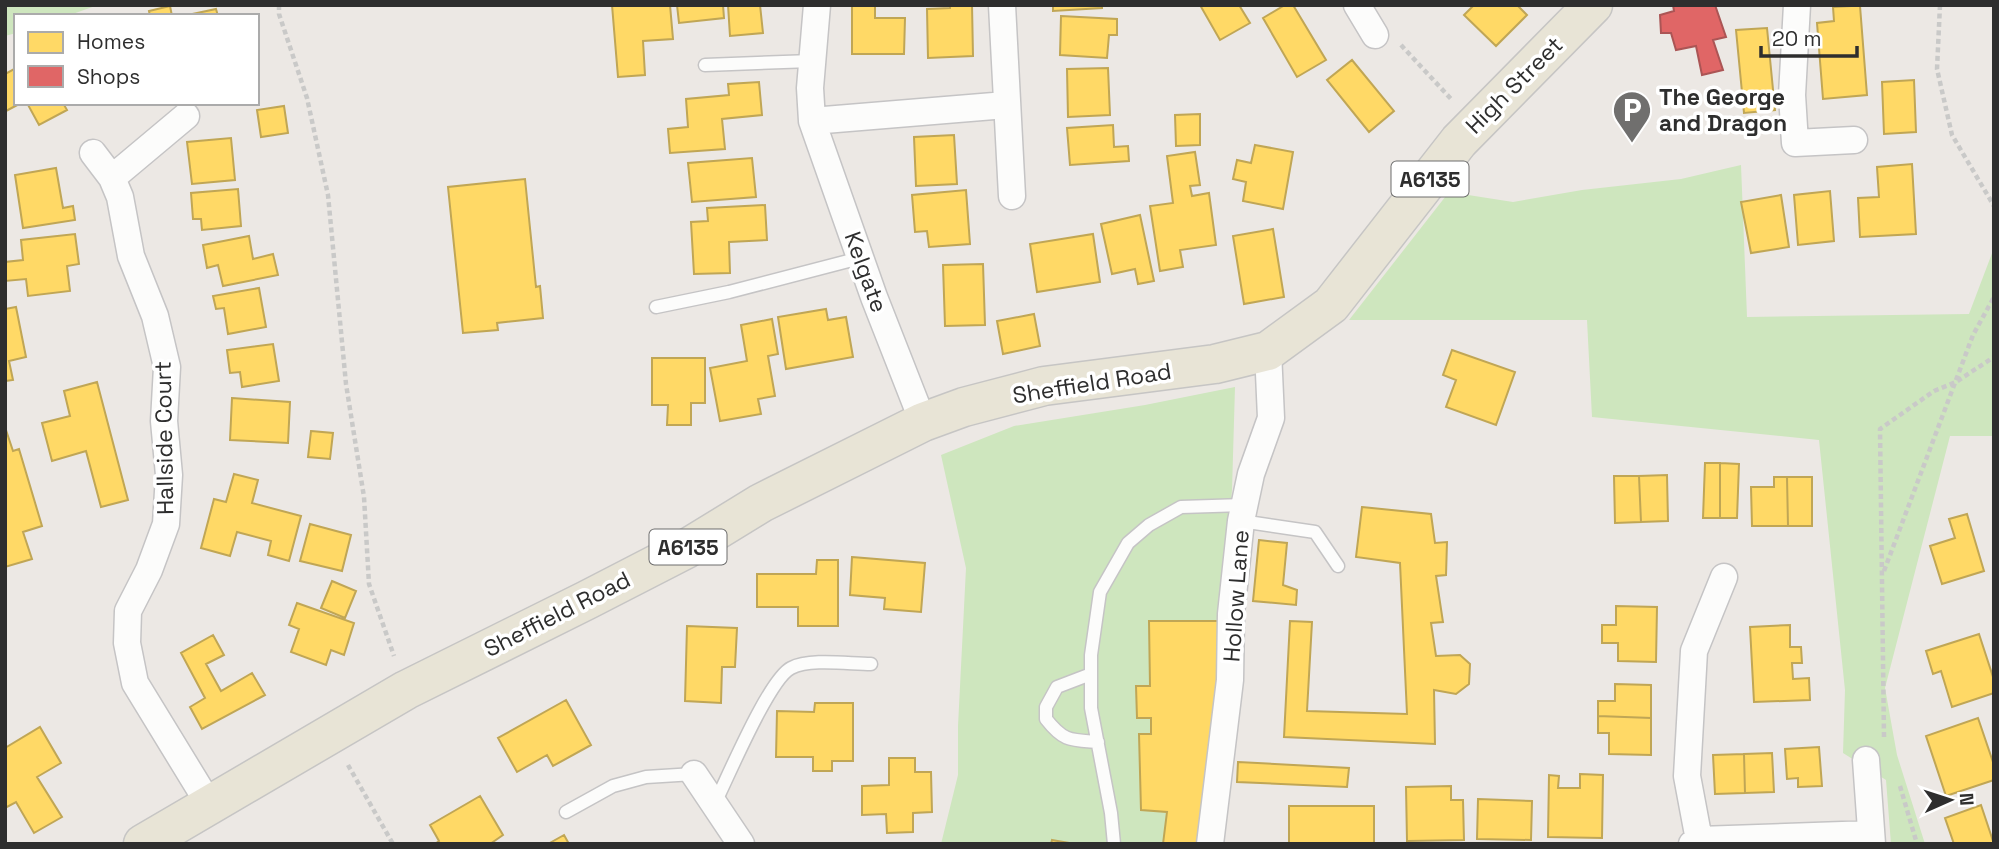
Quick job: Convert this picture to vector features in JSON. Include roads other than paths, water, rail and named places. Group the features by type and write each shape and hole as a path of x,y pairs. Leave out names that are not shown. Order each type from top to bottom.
{"main road":[{"name":"High Street","path":"1268,351 1331,305 1474,124 1593,5"},
{"name":"Sheffield Road","path":"143,844 405,690 686,549 761,503 923,422 964,407 1044,386 1216,364 1268,351"}],"street":[{"name":"Kelgate","path":"817,5 810,88 812,121 860,258 923,422"},
{"path":"1002,5 1012,196"},
{"path":"1357,5 1375,35"},
{"path":"1797,5 1792,94 1795,143 1854,139"},
{"path":"812,121 1006,105"},
{"path":"112,178 186,116"},
{"name":"Hallside Court","path":"93,153 112,178 120,197 131,256 155,316 167,367 164,421 169,475 166,524 149,570 128,611 127,643 135,683 209,804"},
{"name":"Hollow Lane","path":"1210,844 1230,680 1231,614 1243,513 1251,474 1271,418 1268,351"},
{"path":"1724,577 1694,651 1686,776 1696,842 1871,839 1877,753"},
{"path":"694,774 741,844"}],"lane":[{"path":"705,65 812,61"},
{"path":"656,307 729,292 860,258"},
{"path":"1114,844 1111,813 1091,708 1091,655 1100,592 1128,543 1149,525 1181,508 1243,513 1315,533 1338,566"},
{"path":"715,803 773,687 788,669 804,664 871,664"},
{"path":"1091,674 1057,687 1046,706 1046,719 1058,734 1073,740 1098,742"},
{"path":"566,812 613,786 646,777 694,774"}],"place":[{"name":"The George and Dragon","path":"1632,144"}]}
